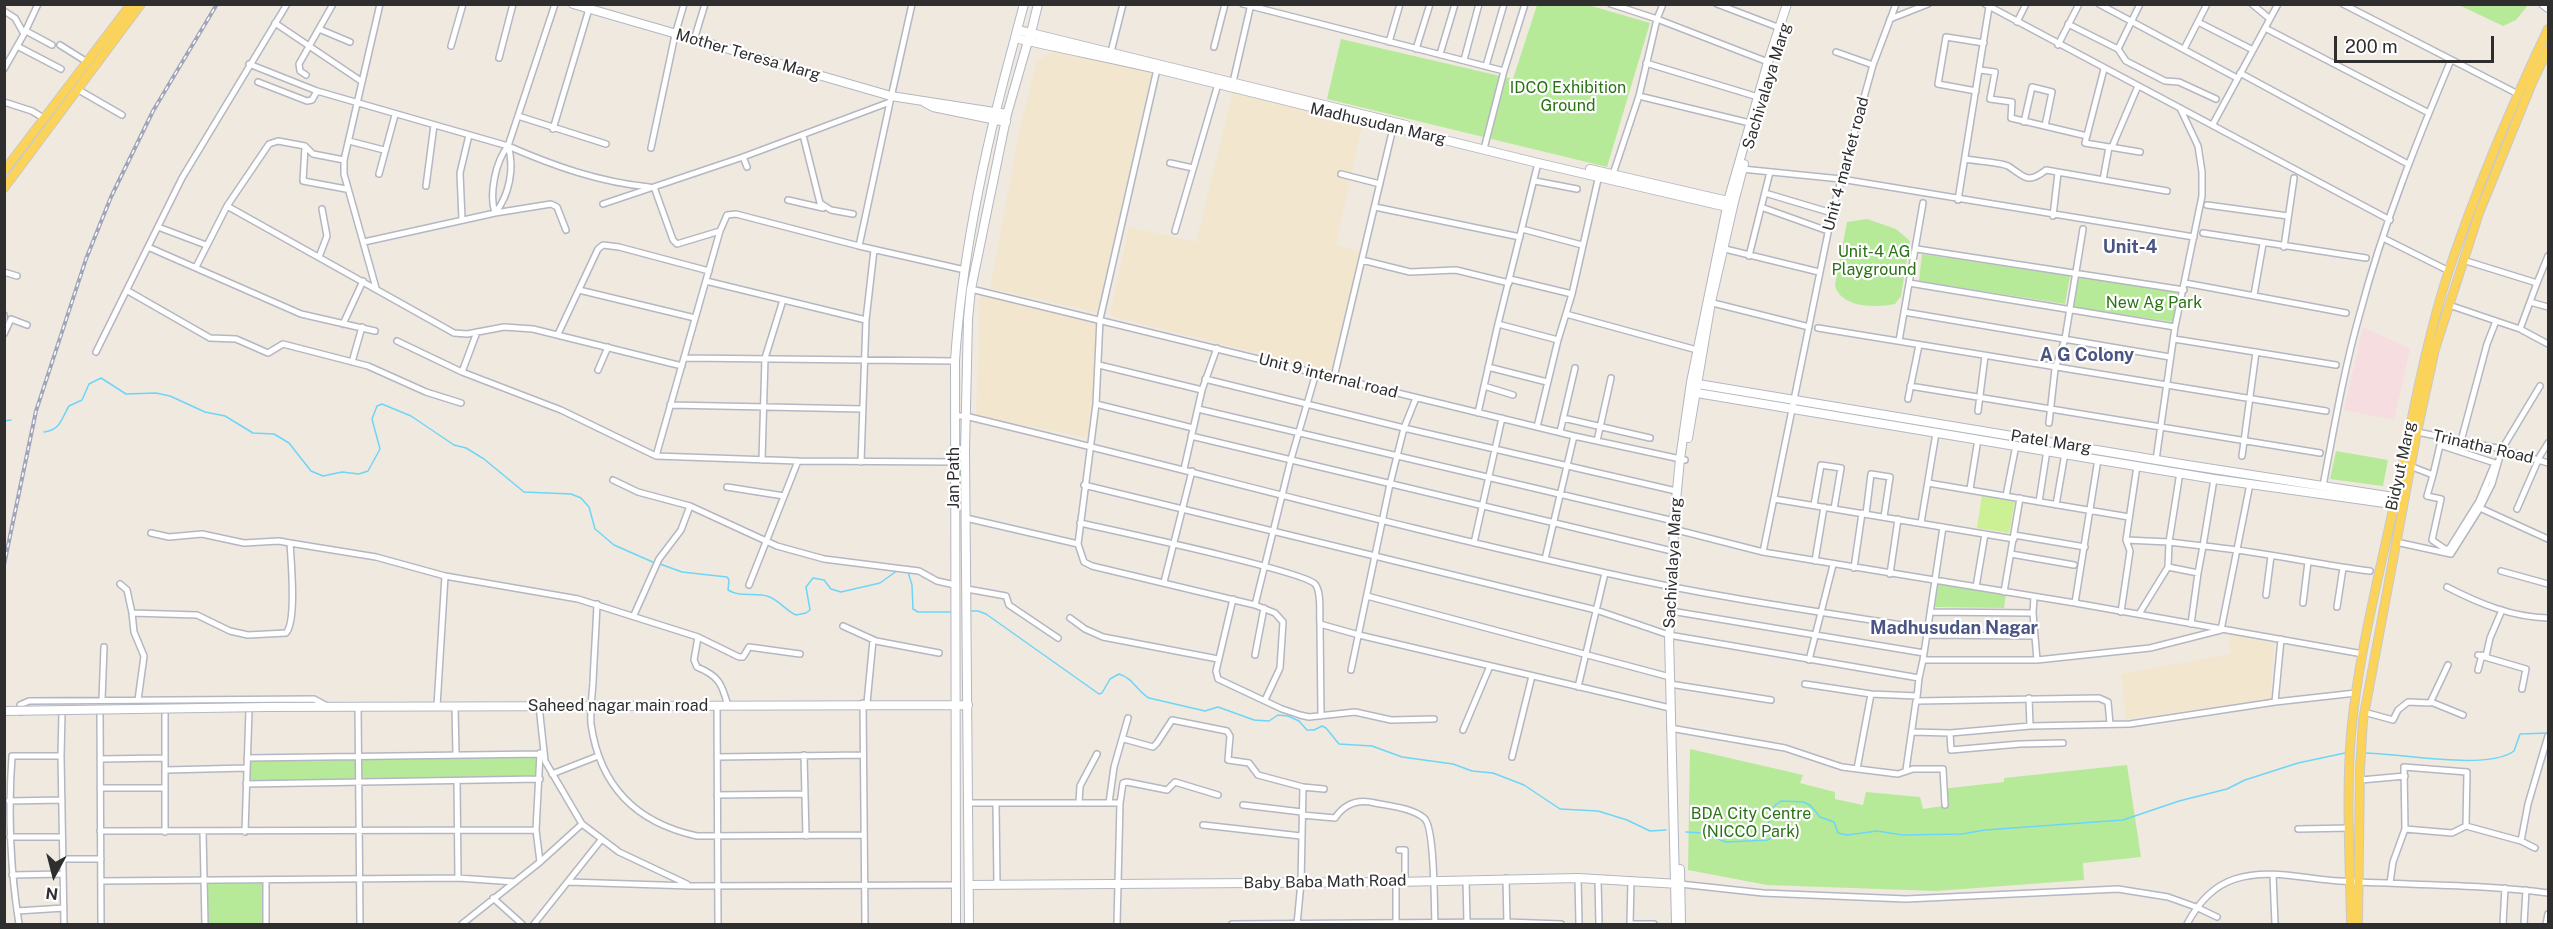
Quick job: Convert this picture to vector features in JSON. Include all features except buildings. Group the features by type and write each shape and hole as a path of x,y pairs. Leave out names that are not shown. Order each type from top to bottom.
{"main road":[{"path":"4,171 8,161 45,118 131,4"},
{"path":"4,188 141,4"},
{"name":"Jan Path","path":"956,924 957,705 954,416 958,313 994,116 1024,4"},
{"path":"1031,33 1038,4"},
{"name":"Sachivalaya Marg","path":"1730,204 1742,170 1758,97 1787,4"},
{"name":"Sachivalaya Marg","path":"1693,387 1697,350 1730,204 1752,123 1792,4"},
{"path":"2543,4 2548,8"},
{"name":"Mother Teresa Marg","path":"581,6 890,99 924,102 933,107 1007,118"},
{"name":"Bidyut Marg","path":"2350,924 2364,712 2396,542 2399,501 2426,353 2449,271 2490,158 2548,29"},
{"name":"Jan Path","path":"969,924 965,416 968,319 971,289 1007,118 1031,33"},
{"name":"Madhusudan Marg","path":"1016,34 1031,33 1111,52 1541,160 1730,204"},
{"name":"Madhusudan Marg","path":"1016,34 1028,41 1157,69 1538,164 1613,174 1730,204"},
{"name":"Bidyut Marg","path":"2358,924 2350,828 2351,735 2356,693 2385,539 2410,465 2435,349 2463,260 2499,162 2548,49"},
{"path":"2490,158 2499,162"},
{"name":"Sachivalaya Marg","path":"1671,635 1677,612 1672,551 1676,491 1709,302"},
{"name":"Patel Marg","path":"1693,387 2137,466 2181,468 2323,486 2399,501"},
{"name":"Patel Marg","path":"1792,405 2156,460 2214,479 2399,501"},
{"name":"Sachivalaya Marg","path":"1673,728 1670,708 1671,635 1682,460"},
{"name":"Sachivalaya Marg","path":"1671,681 1681,924"},
{"name":"Saheed nagar main road","path":"6,713 327,706 728,706 865,703 968,705"},
{"name":"Baby Baba Math Road","path":"969,885 1406,882 1506,878 1578,878 1678,884"},
{"name":"Sachivalaya Marg","path":"1676,924 1678,884"}],"street":[{"path":"4,69 38,4"},
{"path":"96,352 182,178 287,4"},
{"path":"306,75 300,71 299,64 333,4"},
{"path":"376,288 364,242 346,189 344,159 380,4"},
{"path":"451,46 463,4"},
{"path":"499,58 513,4"},
{"path":"495,213 492,198 500,160 508,146 555,4"},
{"path":"651,148 675,34 684,4"},
{"path":"694,40 705,4"},
{"path":"859,246 912,4"},
{"path":"1111,52 1123,4"},
{"path":"1214,47 1225,4"},
{"path":"1243,4 1504,70"},
{"path":"1389,42 1400,4"},
{"path":"1416,49 1430,4"},
{"path":"1440,54 1455,4"},
{"path":"1464,60 1479,4"},
{"path":"1486,66 1504,4"},
{"path":"1485,145 1504,70 1525,4"},
{"path":"1611,4 1622,6 1768,62"},
{"path":"1613,174 1639,96 1663,4"},
{"path":"1718,4 1780,28"},
{"path":"1740,13 1743,4"},
{"name":"Unit 4 market road","path":"1763,552 1819,272 1840,180 1873,65 1896,4"},
{"path":"1890,19 1928,4"},
{"path":"2017,22 2026,4"},
{"path":"2058,45 2079,4"},
{"path":"2099,4 2408,164"},
{"path":"2118,49 2139,4"},
{"path":"2184,49 2200,23 2208,4"},
{"path":"2252,4 2270,19"},
{"path":"2213,124 2278,4"},
{"path":"2343,4 2518,94"},
{"path":"1233,82 1251,5"},
{"path":"553,129 581,6"},
{"path":"1958,200 1980,70 1987,6 2390,220"},
{"path":"4,11 15,18 25,32 51,45"},
{"path":"275,23 361,81"},
{"path":"2200,23 2253,50"},
{"path":"2068,24 2118,49 2126,61 2165,81 2180,82 2216,99"},
{"path":"2265,28 2429,112"},
{"path":"319,29 350,42"},
{"path":"1976,91 1938,84 1946,37 1984,43"},
{"path":"60,45 87,62"},
{"path":"17,46 61,69"},
{"path":"1836,52 1873,65"},
{"path":"2323,486 2359,315 2408,164 2451,60"},
{"path":"1646,63 1758,97"},
{"path":"249,64 317,91 508,146 585,175 622,184 654,187"},
{"path":"1157,69 1100,319 1099,365 1078,544 1087,564 1233,599 1264,608 1278,615 1283,622 1280,668 1265,700"},
{"path":"2104,69 2085,143 2140,152"},
{"path":"1980,70 1995,72 1990,99 2012,102 2011,118 2087,135"},
{"path":"258,82 307,101 312,100 317,91"},
{"path":"1175,231 1218,84"},
{"path":"2103,180 2110,147 2138,86"},
{"path":"2024,122 2032,87 2052,92 2045,126"},
{"path":"77,89 122,115"},
{"path":"1639,96 1752,123"},
{"path":"603,204 743,157 890,99"},
{"path":"4,102 45,118"},
{"path":"2156,460 2175,327 2186,283 2202,196 2202,172 2198,146 2179,106"},
{"path":"379,174 395,115"},
{"path":"518,116 606,144"},
{"path":"426,186 434,125"},
{"path":"1334,377 1393,128"},
{"path":"462,219 460,173 469,135"},
{"path":"803,135 818,200 825,208"},
{"path":"196,267 227,206 269,144 278,141 305,146 313,154 344,159"},
{"path":"349,141 384,150"},
{"path":"305,146 303,181 346,189"},
{"path":"495,213 502,205 506,195 511,166 508,146"},
{"path":"743,157 747,167"},
{"path":"1965,159 2007,166 2024,178 2035,178 2046,170 2167,191"},
{"path":"8,161 18,169"},
{"path":"1170,163 1193,168"},
{"path":"1478,413 1538,164"},
{"path":"1742,170 1840,180 2194,237"},
{"path":"1749,256 1770,172"},
{"path":"1537,427 1558,340 1572,294 1600,173"},
{"path":"2054,216 2058,173"},
{"path":"1341,174 1380,184"},
{"path":"2284,247 2294,178"},
{"path":"1535,181 1577,189"},
{"path":"654,187 673,240 677,244 720,231"},
{"path":"1765,193 1832,213"},
{"path":"788,200 853,214"},
{"path":"1899,342 1917,249 1923,203"},
{"path":"364,242 462,219 551,204 557,207 566,230"},
{"path":"2207,205 2288,216"},
{"path":"227,206 454,333 461,335 504,327 533,329 682,366"},
{"path":"1375,207 1520,237"},
{"path":"1761,207 1828,231"},
{"path":"319,257 327,236 322,208"},
{"path":"656,456 720,231 727,216 736,214 874,250 965,270"},
{"path":"158,227 206,245"},
{"path":"2049,423 2055,369 2066,339 2083,228"},
{"path":"1522,229 1582,245"},
{"path":"2203,233 2366,258"},
{"path":"2383,238 2449,271"},
{"path":"2254,295 2263,244"},
{"path":"558,334 598,249 603,245 619,247 709,271"},
{"path":"148,247 302,314 375,331"},
{"path":"1721,248 1819,272"},
{"path":"1917,249 2184,290"},
{"path":"861,462 866,320 874,250"},
{"path":"2520,329 2548,256"},
{"path":"1362,260 1410,272 1456,270 1572,294"},
{"path":"2463,260 2537,283"},
{"path":"4,272 17,276"},
{"path":"706,280 866,320"},
{"path":"343,324 363,281"},
{"path":"1909,283 2175,327"},
{"path":"2186,283 2346,313"},
{"name":"Unit 9 internal road","path":"971,289 1478,413 1682,460"},
{"path":"579,290 695,318"},
{"path":"128,291 210,338 236,339 268,353 283,344 352,362 461,403"},
{"path":"762,460 765,358 783,300"},
{"path":"1709,302 1809,327"},
{"path":"2530,302 2548,308"},
{"path":"2449,305 2520,329 2548,344"},
{"path":"1904,312 2170,357"},
{"path":"1566,314 1697,350"},
{"path":"4,315 4,321"},
{"path":"4,334 11,319 27,325"},
{"path":"2461,441 2487,344 2496,321"},
{"path":"1498,324 1558,340"},
{"path":"352,362 362,327"},
{"path":"1818,328 2055,369 2326,411"},
{"path":"462,372 477,332"},
{"path":"2174,339 2336,365"},
{"path":"397,341 462,372 561,410 656,456 798,461 954,462"},
{"path":"1908,399 1919,345"},
{"path":"598,370 608,347"},
{"path":"1184,469 1205,379 1217,348"},
{"path":"2242,456 2256,352"},
{"path":"1978,411 1985,356"},
{"path":"685,358 955,361"},
{"path":"1099,365 1202,390"},
{"path":"1488,367 1547,382"},
{"path":"1560,432 1575,368"},
{"path":"1255,605 1291,459 1316,373"},
{"path":"1597,441 1611,378"},
{"path":"1205,379 1676,491"},
{"path":"1484,386 1513,395"},
{"path":"1910,386 2161,425 2320,453"},
{"path":"2396,542 2451,554 2480,508 2492,484 2502,449 2540,386"},
{"path":"1351,670 1390,484 1404,428 1416,398"},
{"path":"1095,404 1193,428"},
{"path":"670,405 762,409 863,409"},
{"path":"1198,409 1674,521"},
{"path":"954,416 965,416 1090,446 1474,543 1605,573 1928,632 2035,636"},
{"path":"1474,543 1502,418"},
{"path":"1563,418 1650,438"},
{"path":"1921,523 1936,432"},
{"name":"Trinatha Road","path":"2417,432 2502,449 2548,463"},
{"path":"1191,436 1672,551"},
{"path":"1545,559 1574,436"},
{"path":"1970,489 1978,439"},
{"path":"2517,509 2538,460 2548,443"},
{"path":"2006,496 2016,445"},
{"path":"2440,445 2495,463 2479,501 2449,549 2445,549 2432,540 2440,499 2427,496 2433,475 2440,445"},
{"path":"2038,502 2047,450"},
{"path":"2056,505 2065,453"},
{"path":"2075,603 2092,511 2098,459"},
{"path":"749,585 798,461"},
{"path":"1814,505 1821,465 1841,468 1834,509"},
{"path":"2410,465 2433,475"},
{"path":"2121,612 2130,551 2126,540 2137,466"},
{"path":"2139,614 2168,567 2169,542 2181,468"},
{"path":"1164,582 1192,471"},
{"path":"1854,568 1871,474 1890,477 1884,517"},
{"path":"2191,624 2214,479"},
{"path":"613,480 638,492 690,506 767,542 824,559 923,572 937,581 955,585"},
{"path":"1928,483 2129,517"},
{"path":"2221,630 2239,549 2250,484"},
{"path":"1084,485 1596,610 1671,635 1919,678"},
{"path":"727,488 784,496"},
{"path":"2004,592 2020,498"},
{"path":"1774,499 1985,534 2085,547"},
{"path":"634,615 659,559 681,530 690,506"},
{"path":"1815,561 1824,507"},
{"path":"2480,508 2548,539"},
{"path":"966,518 1078,544"},
{"path":"1890,573 1898,519"},
{"path":"1080,523 1264,566 1315,583 1318,590 1320,624 1321,716"},
{"path":"1906,770 1943,527"},
{"path":"1677,530 1763,552 1833,565 2075,603 2363,654"},
{"path":"151,533 169,537 202,534 244,543 279,541 376,557 445,576 543,592 597,604 698,637 739,657 743,657 749,647 800,654"},
{"path":"1976,587 1985,534"},
{"path":"2126,540 2239,549 2370,571"},
{"path":"132,613 197,615 241,634 286,633 290,625 292,586 290,543"},
{"path":"2011,554 2074,565"},
{"path":"2266,595 2271,556"},
{"path":"2303,603 2308,562"},
{"path":"1809,660 1833,565"},
{"path":"2168,567 2198,573"},
{"path":"2337,607 2343,568"},
{"path":"2501,571 2548,584"},
{"path":"1578,687 1605,573"},
{"path":"437,706 445,576"},
{"path":"120,584 127,590 134,633 144,656 138,700"},
{"path":"2447,587 2478,603 2525,617 2548,618"},
{"path":"967,589 1006,596 1008,605 1058,638"},
{"path":"1367,596 1586,653 1671,681 1771,700"},
{"path":"2034,597 2037,660"},
{"path":"1233,599 1218,659 1216,674 1218,679 1294,714 1309,717 1355,712 1391,720 1434,719"},
{"path":"597,604 591,722 598,756 607,775 624,798 649,820 679,832 717,838 864,835"},
{"path":"1255,655 1264,608"},
{"path":"2478,670 2482,655 2502,610"},
{"path":"1677,612 1923,657 2037,660 2150,648 2221,630"},
{"path":"1931,612 2033,613"},
{"path":"1070,618 1103,636 1218,659"},
{"path":"1320,624 1359,636 1670,708"},
{"path":"843,626 873,640 939,653"},
{"path":"698,637 694,663 697,668 711,673 718,679 728,706"},
{"path":"2275,702 2281,639"},
{"path":"865,924 863,755 865,703 873,640"},
{"path":"102,700 104,647"},
{"path":"2482,655 2526,669 2522,689"},
{"path":"2432,702 2448,665"},
{"path":"1463,730 1490,666"},
{"path":"1512,757 1532,676"},
{"path":"1805,684 1917,699 2103,699 2109,705 2110,724"},
{"path":"1912,732 1950,733 2030,726 2130,724 2275,702 2356,693"},
{"path":"1857,769 1871,694"},
{"path":"2029,698 2030,726"},
{"path":"23,713 20,711 20,705 29,701 314,699 327,706"},
{"path":"2364,712 2393,720 2398,710 2408,702 2432,702 2463,715"},
{"path":"6,713 314,710 327,706"},
{"path":"358,706 360,924"},
{"path":"455,706 456,755"},
{"path":"539,706 540,779 537,830 540,862"},
{"path":"717,706 718,924"},
{"path":"245,832 249,710"},
{"path":"165,712 165,832"},
{"path":"62,713 64,924"},
{"path":"100,713 101,924"},
{"path":"1109,803 1114,767 1124,739 1128,718"},
{"path":"1124,739 1153,747 1172,720 1227,731 1230,736 1228,760 1249,763 1258,775 1303,787 1324,789"},
{"path":"1673,728 1785,748 1842,767 1898,774 1906,770 1943,770 1945,805"},
{"path":"540,730 545,761 582,824 601,840 637,862 691,886"},
{"path":"1950,733 1951,750 2020,744 2063,744"},
{"path":"2521,841 2528,804 2548,736"},
{"path":"247,758 540,754"},
{"path":"1079,804 1080,786 1097,754"},
{"path":"804,755 806,836"},
{"path":"717,757 863,755"},
{"path":"19,924 12,875 10,837 9,801 12,756 61,756"},
{"path":"552,774 598,756"},
{"path":"100,759 165,758"},
{"path":"2390,883 2393,862 2405,829 2404,767 2468,772 2466,826"},
{"path":"166,770 247,768"},
{"path":"2361,780 2405,776"},
{"path":"246,784 540,779"},
{"path":"457,781 458,878"},
{"path":"1117,924 1119,803 1123,783 1167,790 1175,782 1218,795"},
{"path":"1297,924 1301,883 1300,836 1303,787"},
{"path":"100,788 165,788"},
{"path":"717,795 805,794"},
{"path":"9,801 62,800"},
{"path":"1242,805 1335,818 1346,805 1367,801 1416,814 1428,822 1434,880 1435,923"},
{"path":"969,803 1119,803"},
{"path":"996,804 997,885"},
{"path":"462,924 540,862 582,824"},
{"path":"1203,825 1300,836"},
{"path":"2405,829 2452,832 2466,826 2521,841 2535,848"},
{"path":"2298,829 2350,828"},
{"path":"100,831 537,830"},
{"path":"202,832 205,924"},
{"path":"10,837 62,837"},
{"path":"534,924 601,840"},
{"path":"1399,850 1405,850 1406,882"},
{"path":"63,859 101,859"},
{"path":"12,875 63,874"},
{"path":"2187,924 2196,907 2205,897 2234,879 2259,874 2354,882 2505,888 2548,893"},
{"path":"2273,875 2275,924"},
{"path":"101,881 204,882 458,878 515,882"},
{"path":"1506,878 1507,923"},
{"path":"1578,878 1580,924"},
{"path":"1466,880 1467,922"},
{"path":"1598,880 1599,924"},
{"path":"1631,880 1630,924 1654,924"},
{"path":"266,881 266,924"},
{"path":"568,882 691,886 957,885"},
{"path":"1396,882 1396,924"},
{"path":"1678,884 1792,895 1906,898 2111,889 2168,897 2217,917"},
{"path":"2503,924 2505,888"},
{"path":"2524,924 2526,890"},
{"path":"493,898 522,924"},
{"path":"17,911 64,908"},
{"path":"2546,924 2548,914"},
{"path":"1232,924 1467,922 1561,924"}],"shaded area":[{"path":"1053,51 1152,70 1098,313 990,288 1020,127 1037,61"},
{"path":"1233,92 1363,123 1336,244 1364,253 1338,373 1117,318 1110,314 1129,227 1196,242"},
{"path":"980,294 1099,320 1090,438 976,416"},
{"path":"2363,327 2410,349 2394,420 2344,410"},
{"path":"2230,634 2274,643 2270,699 2126,719 2121,674 2230,654"}],"green space":[{"name":"IDCO Exhibition Ground","path":"1537,5 1588,5 1650,23 1607,167 1327,99 1341,39 1513,79"},
{"path":"2459,5 2528,5 2516,20 2503,26"},
{"name":"Unit-4 AG Playground","path":"1867,219 1896,229 1910,241 1901,296 1895,304 1860,305 1844,298 1838,293 1835,285 1847,222"},
{"path":"1922,254 2070,276 2065,304 1919,281"},
{"name":"New Ag Park","path":"2078,275 2179,290 2173,322 2074,307"},
{"path":"2336,451 2388,460 2383,486 2330,479"},
{"path":"1982,495 2015,501 2009,533 1977,528"},
{"path":"1938,584 2006,594 2004,608 1935,607"},
{"name":"BDA City Centre (NICCO Park)","path":"1690,749 1803,775 1800,783 1835,792 1835,799 1863,805 1866,792 1920,797 1923,809 1943,806 1941,789 2004,782 2004,778 2127,765 2141,857 2083,863 2084,880 1936,891 1767,885 1688,870"},
{"path":"540,751 540,779 246,784 247,758"},
{"path":"266,883 265,924 207,924 207,884"}],"waterway":[{"path":"44,432 54,429 69,406 82,400 89,384 101,378 126,394 156,393 170,396 205,412 225,416 253,433 274,434 289,443 311,471 323,476 342,472 359,474 368,471 380,449 372,419 377,406 382,404 411,416 454,445 466,448 484,459 524,492 571,494 581,498 589,507 595,529 614,545 655,563"},
{"path":"4,421 11,420"},
{"path":"660,564 682,572 727,577 728,590 738,594 767,596 796,615 810,610 806,587 813,578 824,580 831,589 841,592 880,583 898,570"},
{"path":"908,572 912,585 913,609 918,612 953,612"},
{"path":"970,611 986,614 1099,694 1102,693 1110,679 1119,674 1128,678 1149,698 1205,711 1218,707 1254,720 1269,721 1278,715 1288,716 1299,721 1307,730 1314,730 1322,726 1326,728 1339,744 1372,746 1402,757 1453,764 1472,771 1493,773 1524,785 1560,809 1598,811 1627,820 1650,831 1666,830"},
{"path":"2364,753 2442,760 2484,760 2501,757 2514,751 2520,734 2548,733"},
{"path":"1686,832 1702,833 1726,842 1768,840 1771,838 1767,829 1773,807 1781,801 1804,802 1811,806 1820,817 1834,822 1838,833 1847,835 1877,831 1903,835 1962,834 1985,830 2123,820 2179,801 2227,789 2245,780 2298,763 2345,753"}],"railway":[{"path":"4,565 36,411 86,259 111,197 153,111 217,4"}],"district":[{"name":"Unit-4","path":"2130,247"},
{"name":"A G Colony","path":"2087,355"},
{"name":"Madhusudan Nagar","path":"1954,628"}]}
